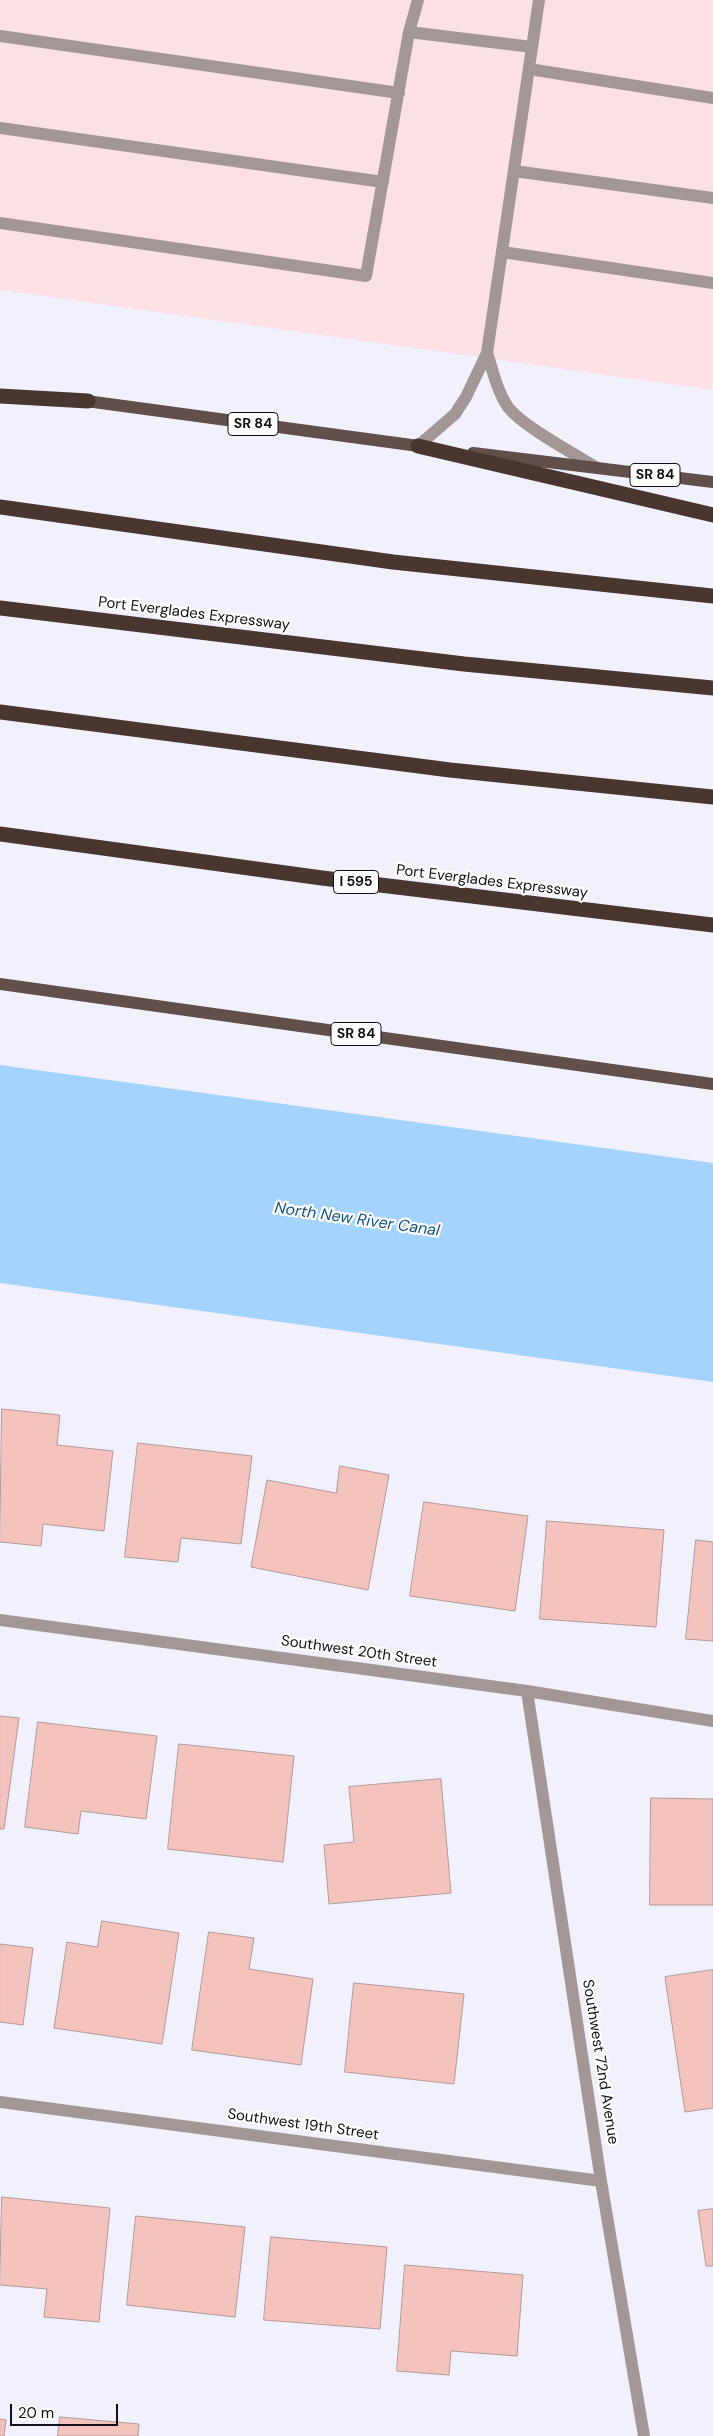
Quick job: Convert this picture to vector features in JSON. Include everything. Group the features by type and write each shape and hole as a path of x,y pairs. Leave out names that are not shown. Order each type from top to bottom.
{"highway":[{"path":"0,396 88,401"},
{"path":"418,446 713,515"},
{"path":"0,507 393,562 713,596"},
{"name":"Port Everglades Expressway","path":"0,608 464,664 713,688"},
{"path":"0,712 450,770 713,797"},
{"name":"Port Everglades Expressway","path":"0,834 322,878 713,925"}],"main road":[{"name":"SR 84","path":"0,389 418,446 713,482"},
{"name":"SR 84","path":"0,984 713,1084"}],"street":[{"path":"0,223 366,276 409,32 418,0"},
{"path":"418,446 456,414 487,353 539,0"},
{"path":"409,32 532,47"},
{"path":"0,36 399,93"},
{"path":"529,69 713,98"},
{"path":"0,128 383,182"},
{"path":"514,171 713,198"},
{"path":"502,252 713,283"},
{"path":"487,353 499,390 509,408 522,420 596,468"},
{"name":"Southwest 20th Street","path":"0,1620 527,1691 713,1721"},
{"name":"Southwest 72nd Avenue","path":"527,1691 601,2181 644,2436"},
{"name":"Southwest 19th Street","path":"0,2102 601,2181"}],"shaded area":[{"path":"0,0 713,0 713,390 0,290"}],"water":[{"name":"North New River Canal","path":"0,1065 713,1163 713,1382 0,1283"}],"building":[{"path":"2,1409 60,1415 57,1445 113,1451 104,1531 43,1524 41,1546 0,1542"},
{"path":"138,1443 252,1456 241,1544 181,1538 178,1562 125,1557"},
{"path":"340,1466 389,1475 368,1590 251,1567 267,1480 336,1493"},
{"path":"424,1502 528,1516 515,1611 410,1596"},
{"path":"547,1521 664,1530 656,1627 540,1619"},
{"path":"696,1540 713,1542 713,1641 686,1639"},
{"path":"0,1716 19,1718 4,1829 0,1829"},
{"path":"38,1722 157,1736 146,1819 81,1811 78,1834 25,1827"},
{"path":"179,1744 294,1756 283,1862 168,1849"},
{"path":"441,1779 451,1893 329,1904 324,1845 354,1842 349,1787"},
{"path":"651,1798 713,1799 713,1905 650,1905"},
{"path":"102,1921 179,1933 162,2044 54,2028 67,1942 97,1947"},
{"path":"209,1932 254,1938 249,1969 313,1979 301,2065 192,2050"},
{"path":"0,1944 33,1948 23,2025 0,2022"},
{"path":"713,1970 713,2108 685,2112 665,1977"},
{"path":"354,1983 464,1994 454,2084 345,2072"},
{"path":"2,2197 110,2208 99,2322 44,2317 47,2289 0,2285"},
{"path":"713,2209 713,2266 706,2266 698,2211"},
{"path":"136,2216 245,2227 235,2317 127,2305"},
{"path":"271,2237 387,2247 380,2329 264,2320"},
{"path":"405,2265 523,2275 517,2356 451,2351 449,2375 397,2371"},
{"path":"60,2417 139,2424 138,2436 58,2436"},
{"path":"0,2419 6,2420 4,2436 0,2436"}]}
